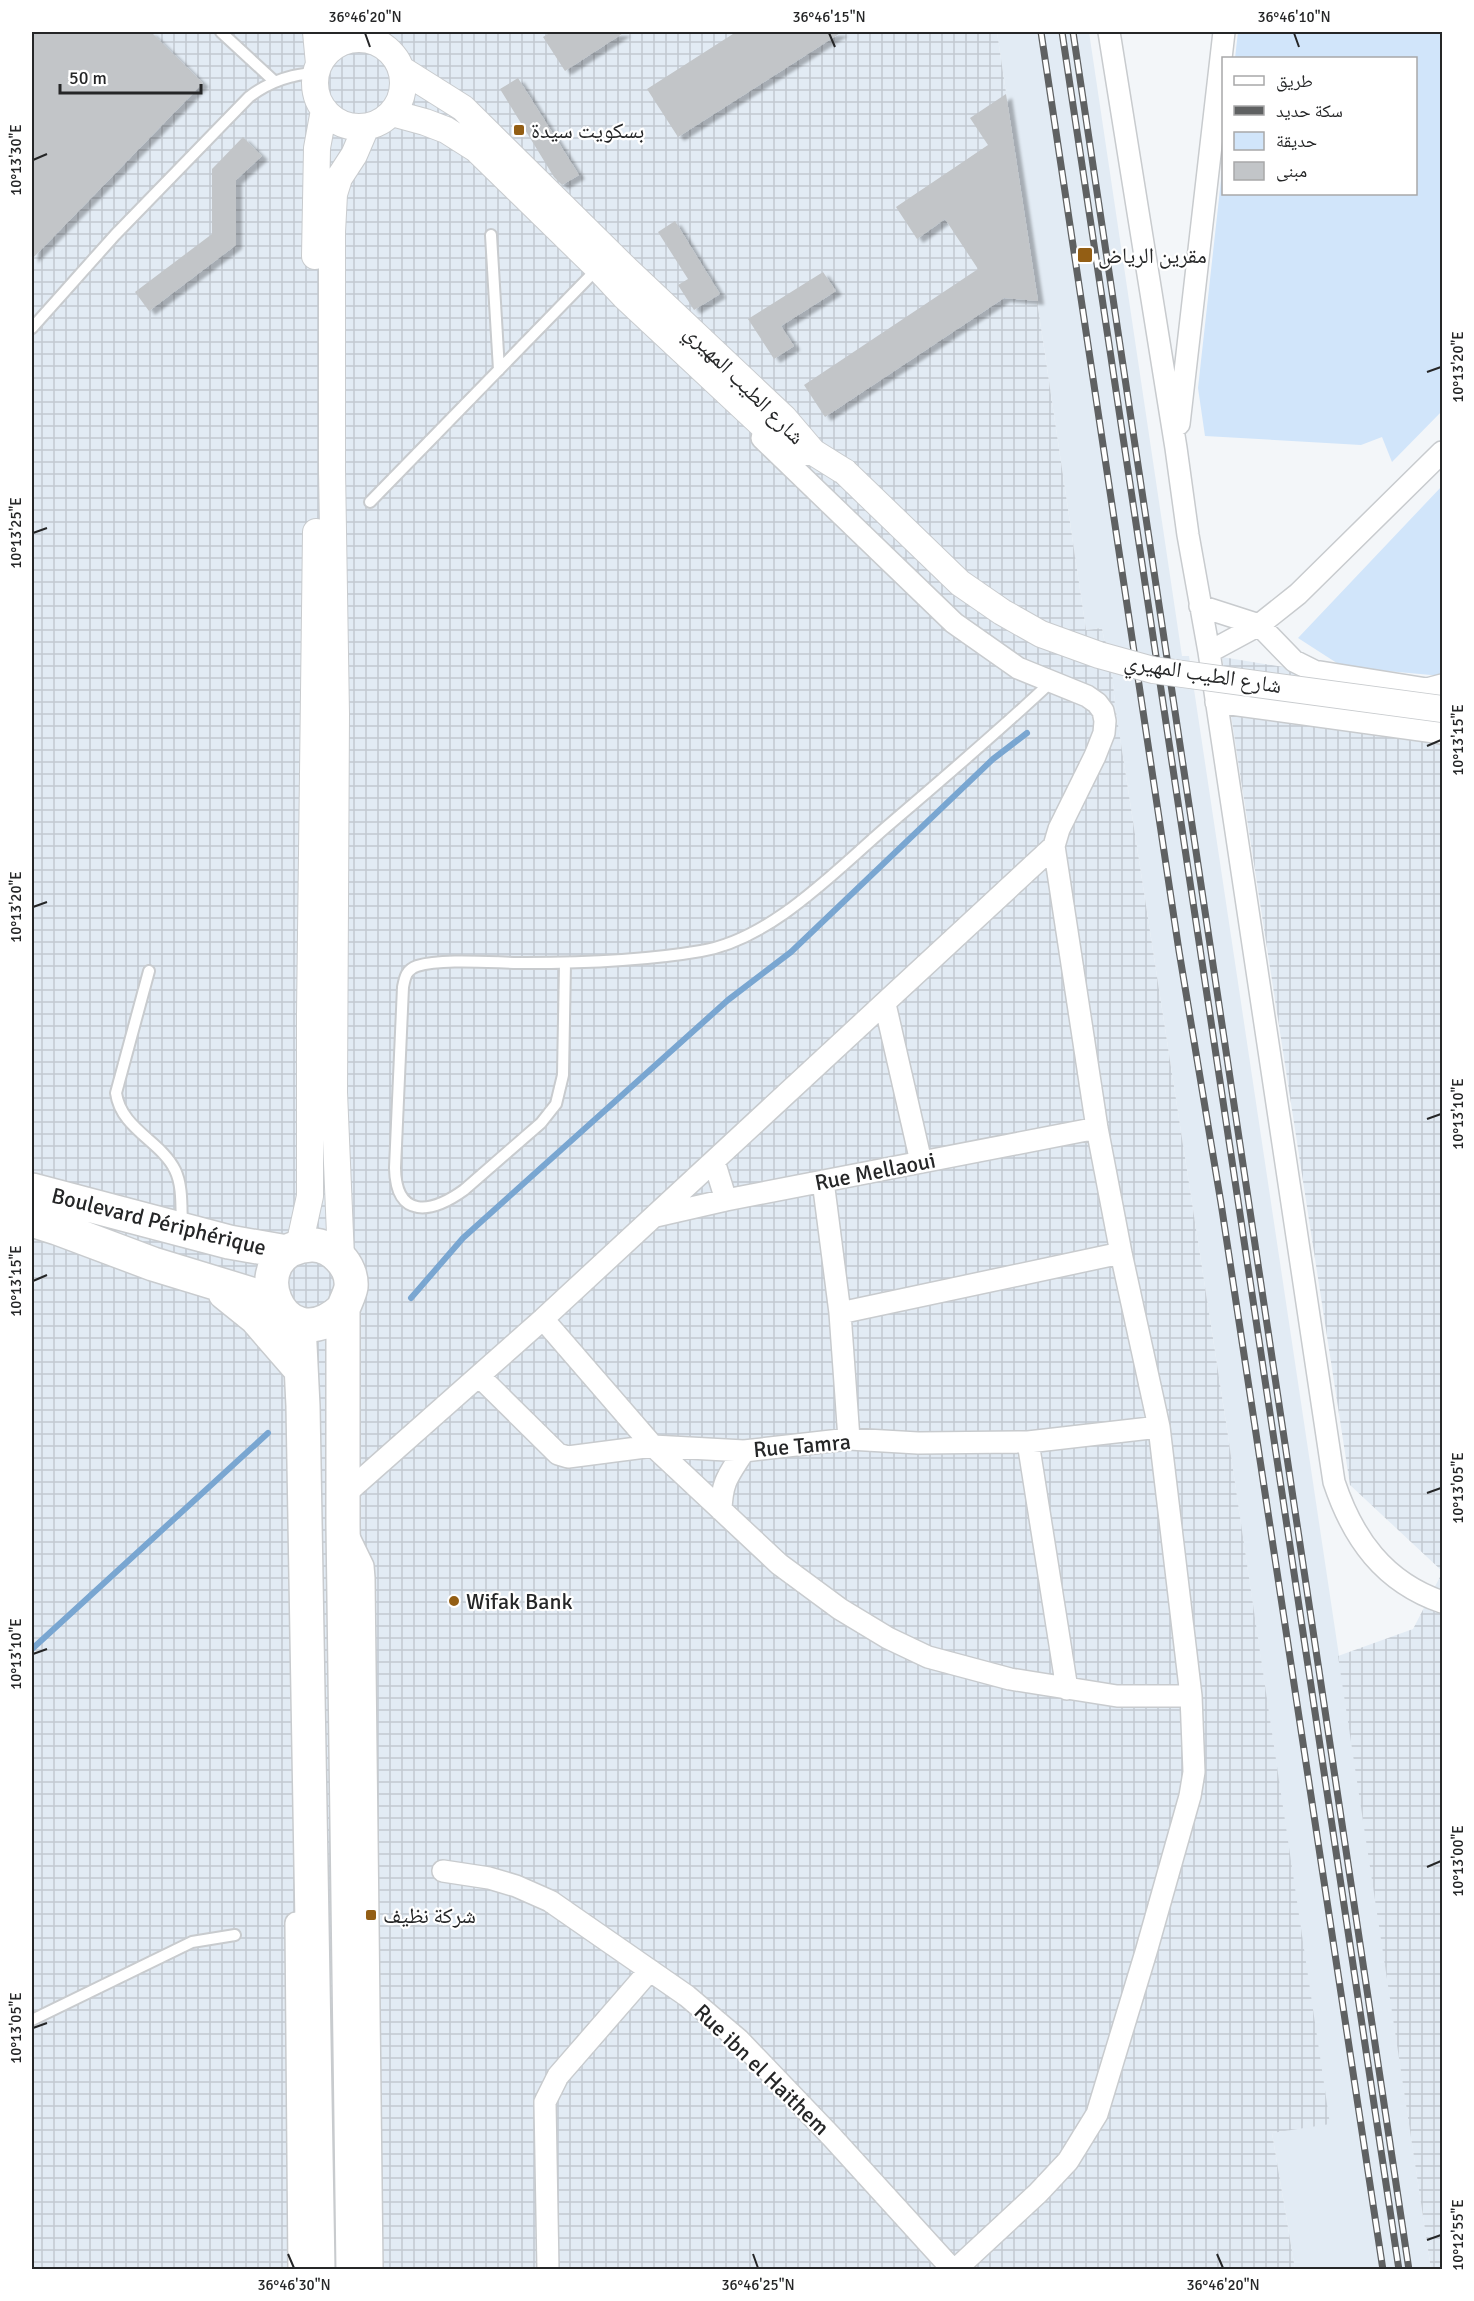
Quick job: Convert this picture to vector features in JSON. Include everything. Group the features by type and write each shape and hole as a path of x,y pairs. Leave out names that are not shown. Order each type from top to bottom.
{"highway":[{"name":"Boulevard Périphérique","path":"32,1190 229,1242 293,1249"},
{"name":"Boulevard Périphérique","path":"32,1220 153,1264 274,1301"},
{"path":"343,1309 331,1320 316,1325 299,1324 289,1319 274,1301 271,1288 272,1275 278,1262 293,1249 314,1245 329,1249 341,1258 349,1272 351,1287 343,1309 343,1510 353,2270"},
{"path":"208,1281 256,1318 301,1370"},
{"path":"299,1324 303,1406 318,2270"}],"street":[{"path":"316,32 318,68 316,92 324,110 343,124 366,126 380,122 392,113 402,93 401,69 396,59 375,37 345,41 334,46 318,68"},
{"path":"1108,32 1209,652 1334,1482 1349,1521 1380,1563 1403,1584 1443,1602"},
{"path":"1176,448 1224,32"},
{"name":"شارع الطيب المهيري","path":"401,69 438,90 463,108 618,261 784,418 813,452 845,472 960,583 1002,612 1041,634 1099,655 1153,670 1443,709"},
{"path":"293,1249 310,1196 316,549 315,200 317,148 324,110"},
{"name":"شارع الطيب المهيري","path":"392,113 446,130 476,149 624,296 750,413 794,452 813,452"},
{"path":"341,1258 334,1092 336,714 332,470 333,232 334,194 366,126"},
{"path":"372,2270 364,1578 363,1566 343,1510 479,1376 1054,846 1064,818 1100,744 1105,721 1103,711 1088,696 1018,668 954,623 773,450 757,430 750,413"},
{"path":"1209,652 1259,625 1298,594 1443,452"},
{"path":"1200,606 1259,625 1294,661 1314,671 1427,688 1443,685"},
{"path":"1216,702 1443,734"},
{"path":"954,2270 1038,2193 1068,2161 1096,2114 1146,1952 1190,1796 1194,1772 1191,1696 1159,1427 1121,1253 1097,1128 1054,846"},
{"path":"885,1004 921,1162"},
{"name":"Rue Mellaoui","path":"653,1217 726,1200 1097,1128"},
{"path":"714,1161 726,1200"},
{"path":"823,1181 840,1313 849,1439"},
{"path":"840,1313 1121,1253"},
{"path":"543,1319 652,1446 778,1564 840,1609 888,1638 928,1657 971,1670 1067,1689 1117,1696 1191,1696"},
{"name":"Rue Tamra","path":"479,1376 558,1454 568,1457 652,1446 744,1451 849,1439 918,1443 1028,1442 1159,1427"},
{"path":"299,2270 291,1435 293,1413 303,1406"},
{"path":"1028,1442 1067,1689"},
{"path":"721,1510 722,1490 727,1477 744,1451"},
{"name":"Rue ibn el Haithem","path":"443,1870 489,1878 516,1886 550,1901 687,1996 739,2040 954,2270"},
{"path":"548,2270 545,2102 558,2076 650,1970"}],"lane":[{"path":"221,32 274,81"},
{"path":"32,328 115,235 249,97 274,81 318,68"},
{"path":"491,235 499,370"},
{"path":"370,502 598,268"},
{"path":"565,963 563,1074 560,1095 551,1113 449,1201 428,1208 409,1203 401,1196 397,1188 395,1174 403,987 406,972 416,967 439,963 565,963 651,958 705,950 742,938 808,894 1001,729 1051,682"},
{"path":"149,971 116,1093 117,1104 124,1115 175,1170 180,1187 182,1229"},
{"path":"32,2020 192,1942 235,1935"}],"shaded area":[{"path":"32,32 997,32 1086,630 1102,628 1104,639 1110,649 1115,705 1227,1429 1330,2124 1272,2133 1295,2269 32,2269 32,1286 36,1282 32,1280"},
{"path":"997,32 1089,32 1182,656 1189,656 1431,2269 1295,2269 1272,2133 1329,2123 1227,1429 1115,705 1110,649 1104,639 1102,628 1086,630"},
{"path":"1222,657 1442,693 1442,1571 1350,1485"},
{"path":"1442,1573 1442,2269 1431,2269 1338,1656 1413,1629"}],"green space":[{"path":"1238,32 1442,32 1442,411 1392,462 1382,437 1361,445 1205,436 1198,388 1222,171 1222,195 1417,195 1417,57 1235,57"},
{"path":"1442,486 1442,676 1343,667 1298,638"}],"building":[{"path":"32,32 151,32 203,83 32,259"},
{"path":"551,32 625,32 565,71 543,37"},
{"path":"736,32 842,32 678,137 647,89"},
{"path":"518,78 579,175 562,185 554,177 500,89"},
{"path":"1006,94 1038,301 1004,298 825,417 804,385 978,269 945,219 917,239 896,207 988,145 970,118"},
{"path":"243,137 262,156 236,180 236,245 149,311 135,292 212,234 212,169"},
{"path":"675,221 720,294 694,310 678,285 688,279 658,232"},
{"path":"823,272 836,291 781,326 794,346 774,359 748,319"}],"waterway":[{"path":"411,1298 463,1238 728,1000 791,952 993,759 1027,733"},
{"path":"32,1649 268,1433"}],"railway":[{"path":"1041,32 1179,951 1221,1203 1383,2270"},
{"path":"1062,32 1399,2270"},
{"path":"1073,32 1409,2270"}],"place":[{"name":"بسكويت سيدة","path":"519,130"},
{"name":"مقرين الرياض","path":"1085,255"},
{"name":"Wifak Bank","path":"454,1601"},
{"name":"شركة نظيف","path":"371,1915"}]}
